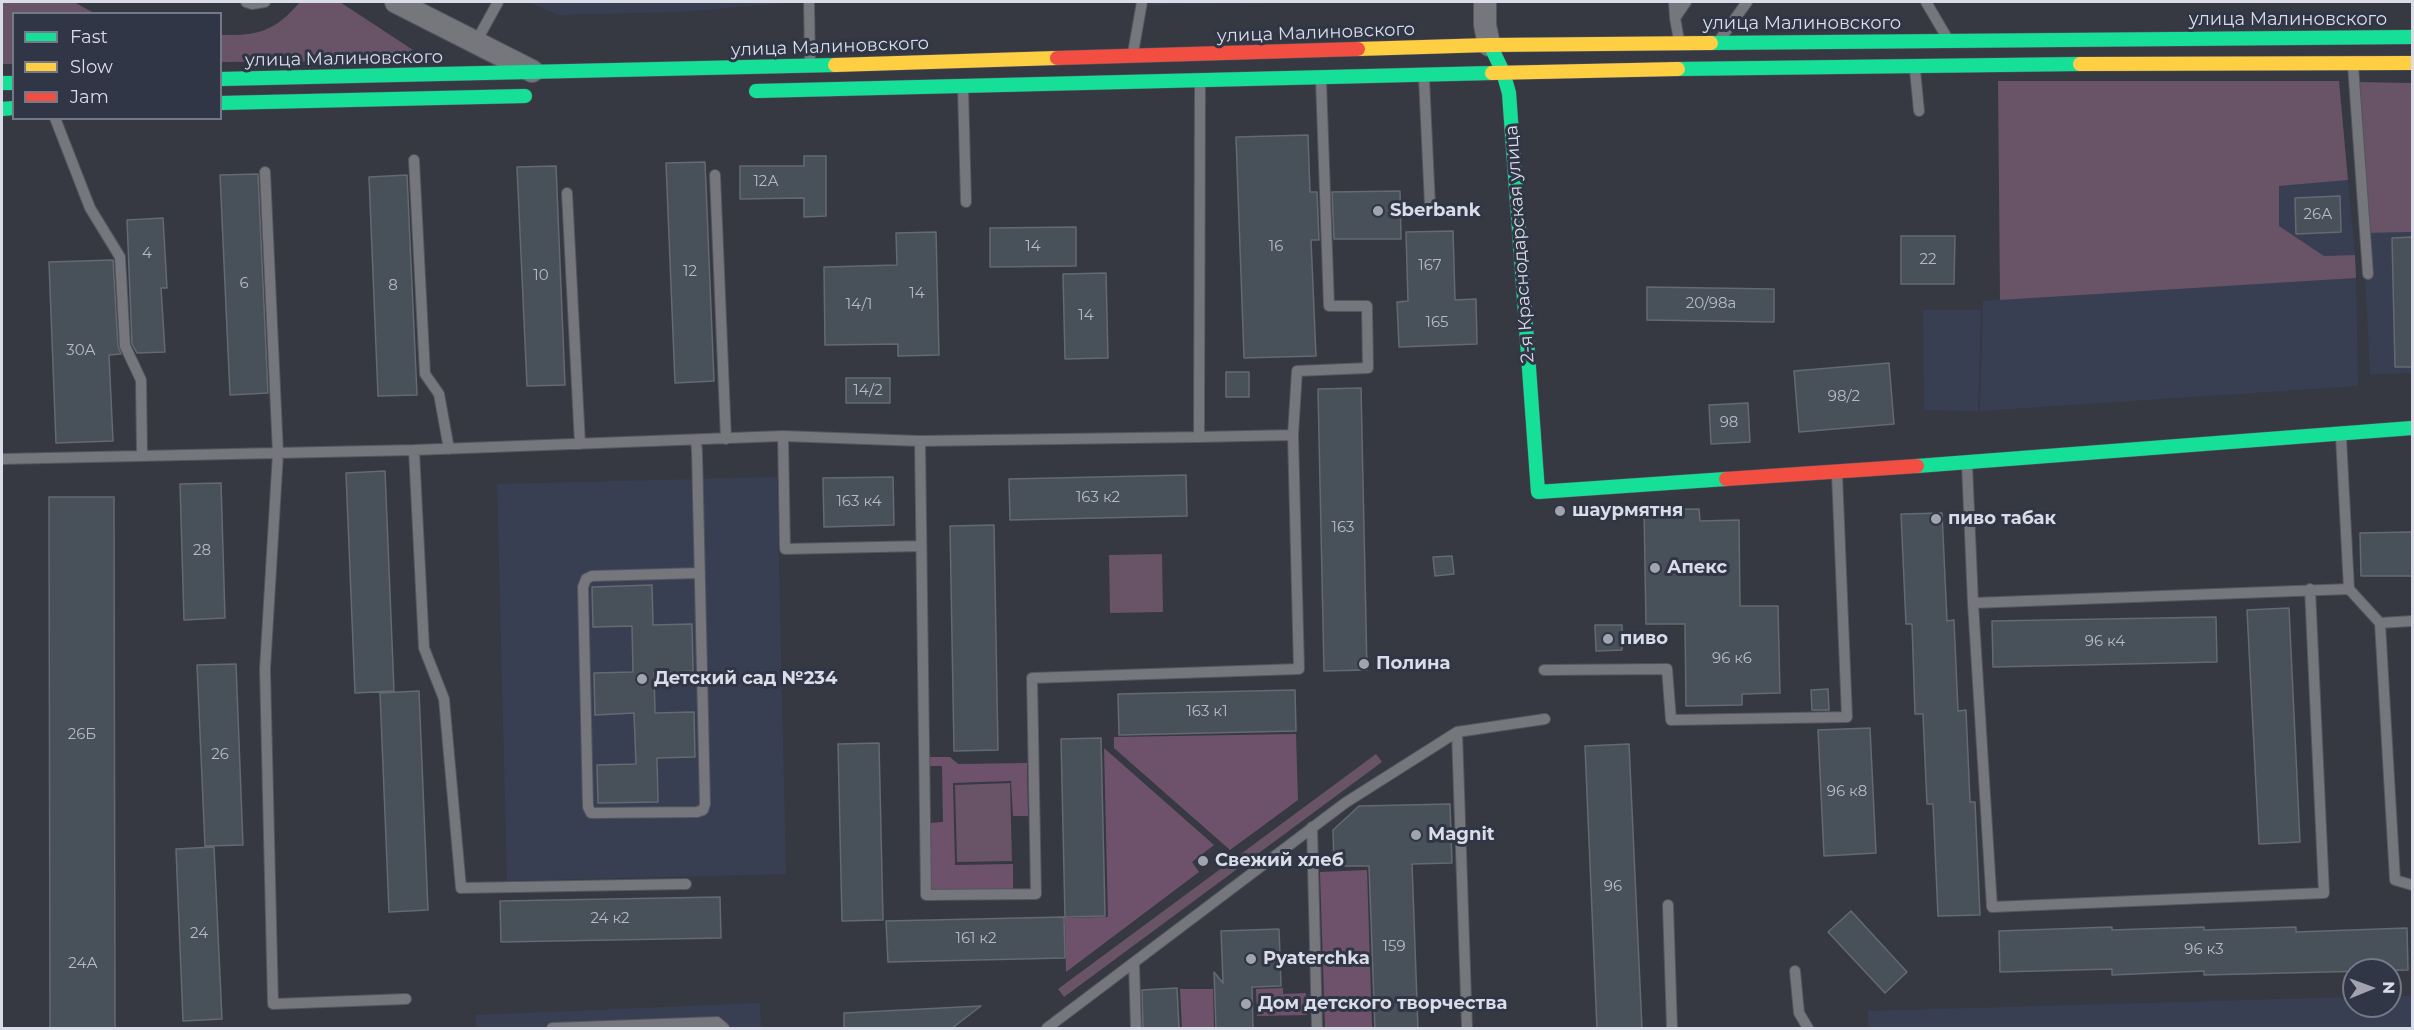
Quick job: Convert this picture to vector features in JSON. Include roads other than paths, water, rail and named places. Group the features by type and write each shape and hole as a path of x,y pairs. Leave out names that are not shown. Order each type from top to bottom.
{"main road":[{"name":"улица Малиновского","path":"222,79 810,66 1490,45 2412,37"},
{"name":"2-я Краснодарская улица","path":"1490,45 1503,72 1509,93 1538,492 1837,472"},
{"path":"739,91 1503,72 2147,62 2412,63"},
{"path":"222,103 538,96"},
{"path":"1837,472 2412,428"}],"street":[{"path":"396,2 537,73"},
{"name":"2-я Краснодарская улица","path":"1485,2 1485,25 1490,45"}],"lane":[{"path":"246,2 252,4 265,2"},
{"path":"476,42 498,2"},
{"path":"809,2 810,66"},
{"path":"1132,57 1142,2"},
{"path":"1674,2 1680,43"},
{"path":"1675,18 1686,2"},
{"path":"1719,42 1747,2"},
{"path":"1926,2 1950,41"},
{"path":"2353,63 2368,274"},
{"path":"1915,66 1918,111"},
{"path":"1424,75 1430,205"},
{"path":"920,441 926,895 1036,894 1032,678 1299,669 1293,435 1297,371 1368,368 1367,306 1329,306 1321,77"},
{"path":"1199,436 1200,80"},
{"path":"963,86 966,202"},
{"path":"56,120 90,208 120,257 125,346 141,380 142,456"},
{"path":"414,160 425,374 439,393 449,449"},
{"path":"265,172 278,453 265,669 273,1004 406,999"},
{"path":"715,175 726,439"},
{"path":"567,193 580,444"},
{"path":"2341,433 2349,589 2380,623 2394,880 2412,885"},
{"path":"2,459 449,449 783,436 920,441 1293,435"},
{"path":"783,436 785,549 921,546"},
{"path":"696,440 700,573 705,804 703,810 697,812 591,813 588,807 583,610 583,587 586,579 592,576 700,573"},
{"path":"414,450 424,648 444,699 461,888 686,884"},
{"path":"1967,461 1973,603 1992,907 2324,893 2310,589"},
{"path":"1544,670 1666,669 1671,720 1846,717 1837,472"},
{"path":"1973,603 2349,589"},
{"path":"2380,623 2412,621"},
{"path":"1047,1029 1344,803 1457,732 1545,718"},
{"path":"1457,732 1467,1029"},
{"path":"1312,827 1317,1029"},
{"path":"1668,905 1672,1029"},
{"path":"1134,964 1136,1029"},
{"path":"1795,970 1799,1013 1808,1029"},
{"path":"552,1029 717,1022 724,1029"}],"place":[{"name":"Sberbank","path":"1378,211"},
{"name":"шаурмятня","path":"1560,511"},
{"name":"пиво табак","path":"1936,519"},
{"name":"Апекс","path":"1655,568"},
{"name":"пиво","path":"1608,639"},
{"name":"Полина","path":"1364,664"},
{"name":"Детский сад №234","path":"642,679"},
{"name":"Magnit","path":"1416,835"},
{"name":"Свежий хлеб","path":"1203,861"},
{"name":"Pyaterchka","path":"1251,959"},
{"name":"Дом детского творчества","path":"1246,1004"}]}
